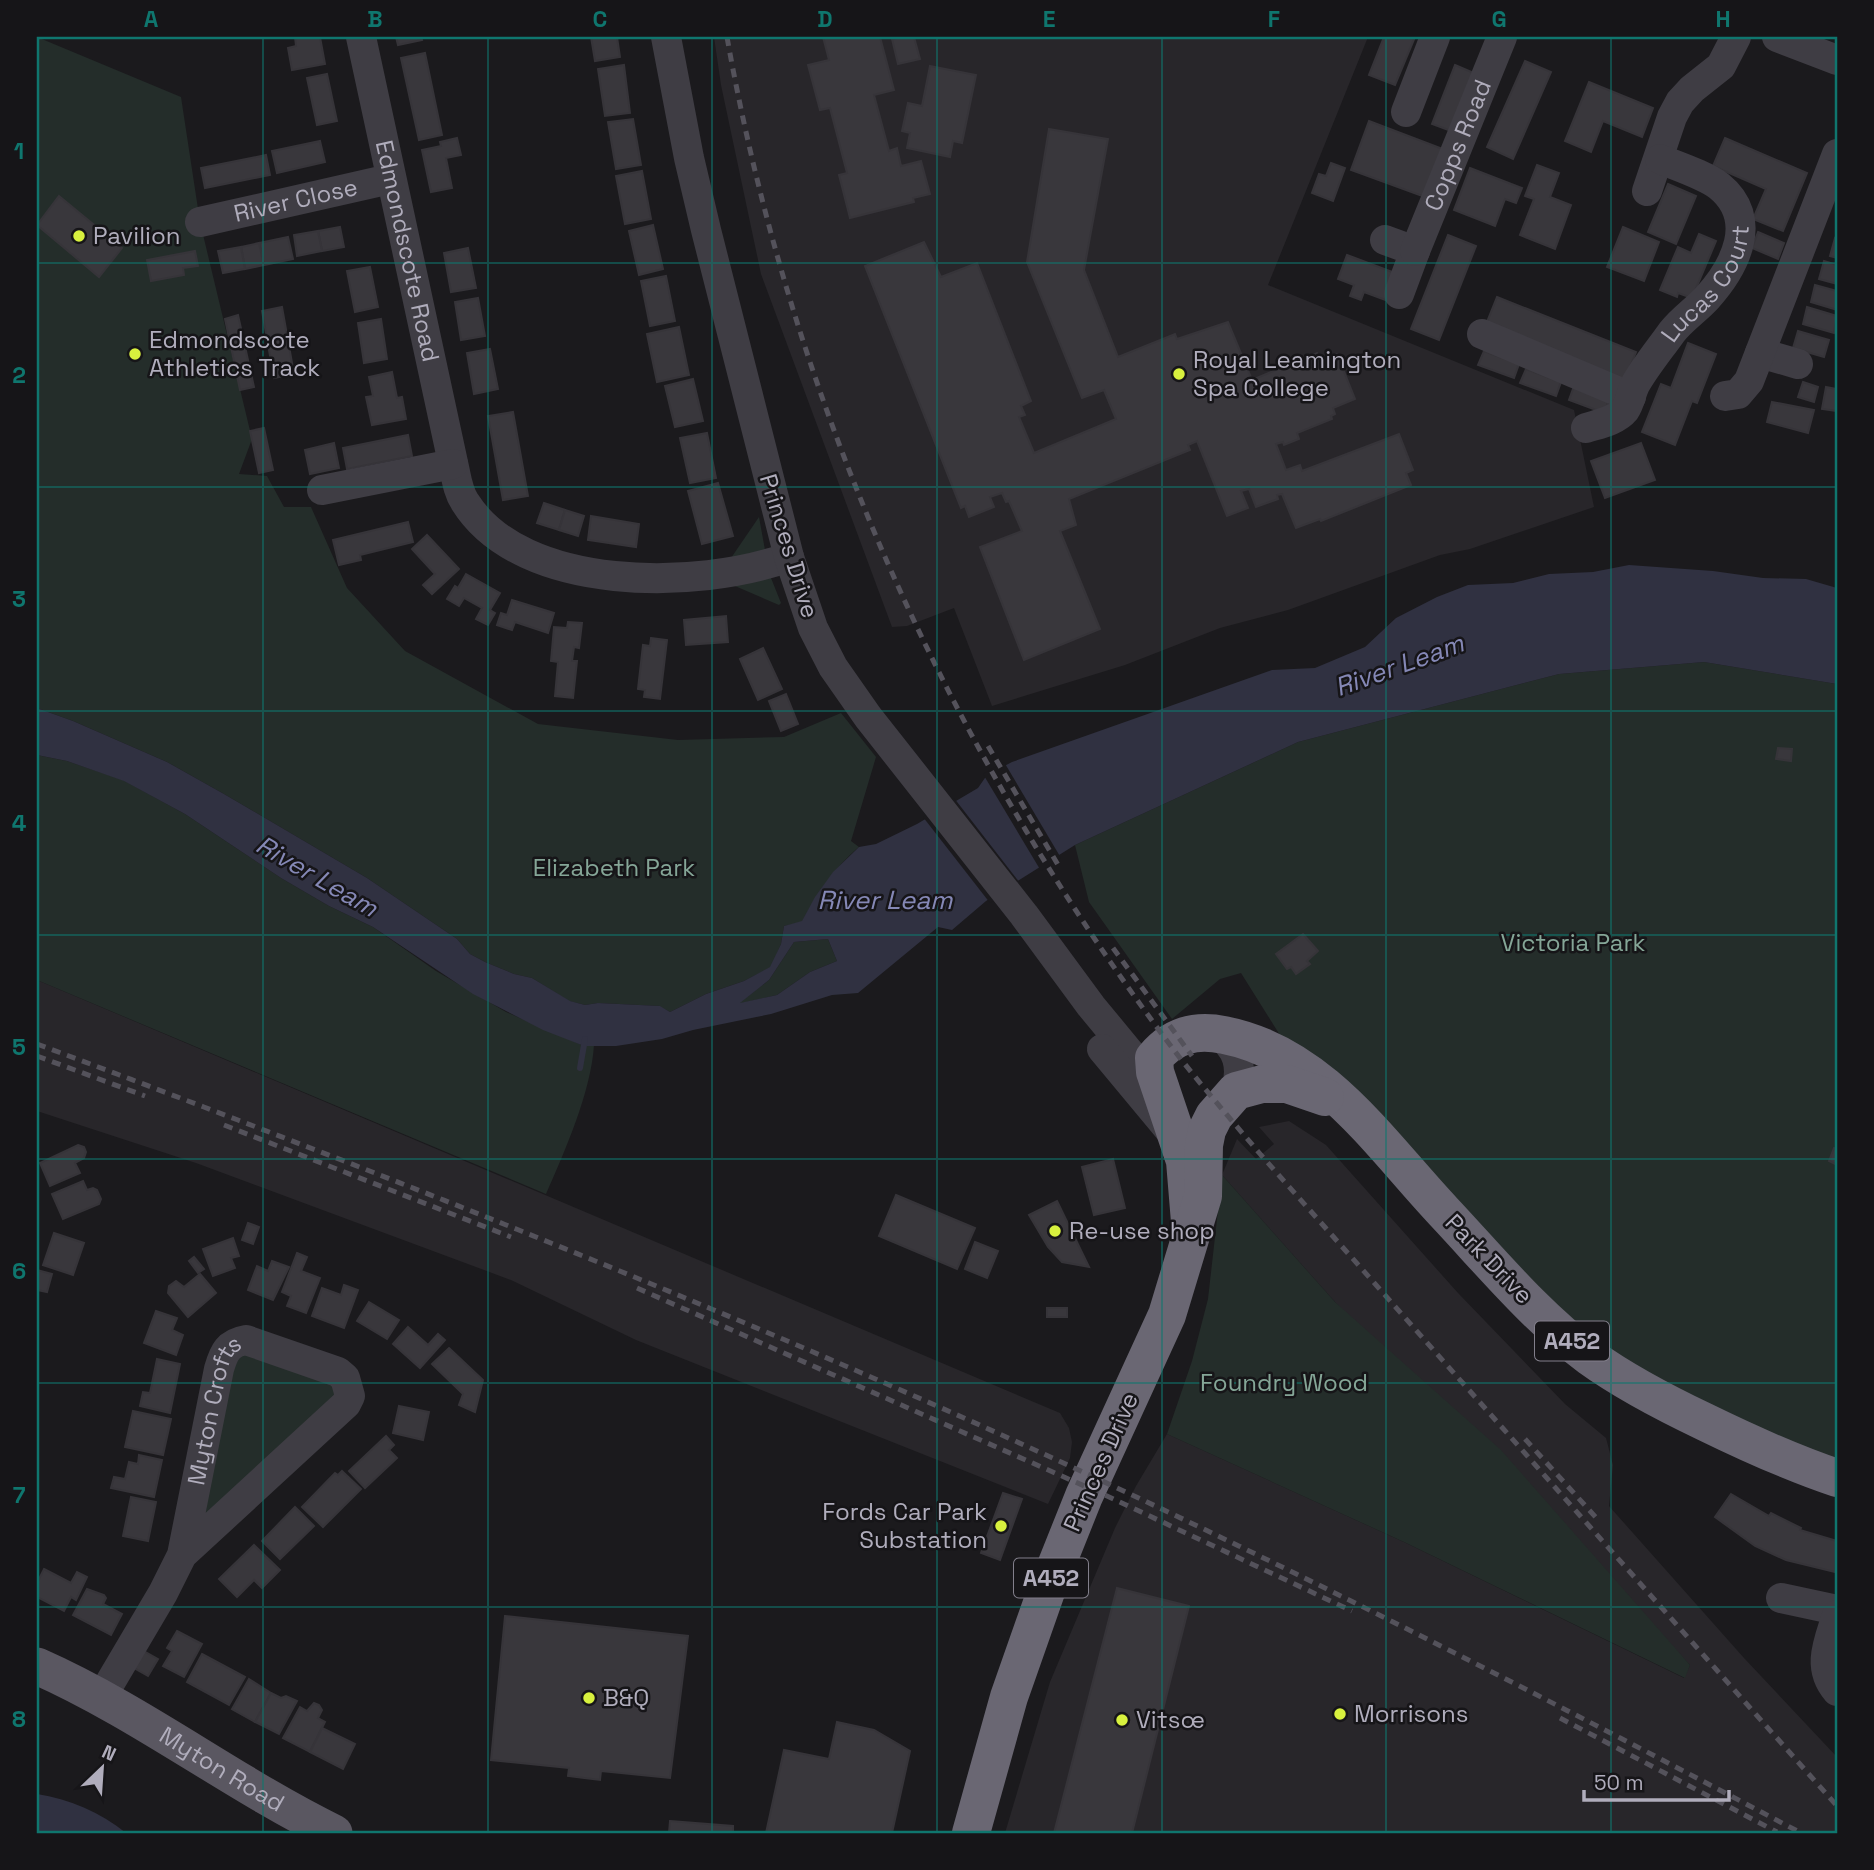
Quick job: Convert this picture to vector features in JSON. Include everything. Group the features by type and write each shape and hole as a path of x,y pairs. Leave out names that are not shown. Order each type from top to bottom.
{"highway":[{"name":"Park Drive","path":"1152,1069 1163,1047 1182,1035 1194,1033 1217,1034 1252,1042 1304,1068 1349,1108 1549,1322 1588,1355 1633,1385 1682,1411 1780,1457 1837,1478"},
{"name":"Princes Drive","path":"976,1826 1009,1697 1048,1586 1084,1496 1167,1315 1203,1196 1191,1143 1152,1069"},
{"name":"Park Drive","path":"1236,1091 1262,1084 1287,1084 1349,1108"},
{"name":"A452","path":"1191,1143 1207,1130 1214,1116 1236,1091"}],"main road":[{"name":"Myton Road","path":"37,1665 101,1698 334,1833"}],"street":[{"name":"Edmondscote Road","path":"360,37 453,464 463,500 482,524 513,547 561,565 631,579 710,577 749,570 789,558"},
{"name":"Princes Drive","path":"666,37 695,182 789,558 805,608 833,667 891,745 1015,903 1072,982 1152,1069"},
{"path":"1406,112 1435,37"},
{"path":"1647,191 1672,117 1680,102 1721,66 1736,37"},
{"path":"1777,37 1837,60"},
{"name":"Copps Road","path":"1399,294 1498,38"},
{"path":"1725,396 1738,394 1744,389 1837,154"},
{"name":"Lucas Court","path":"1586,428 1625,410 1639,379 1676,327 1705,300 1733,262 1741,232 1735,208 1717,184 1660,159"},
{"name":"River Close","path":"200,222 390,179"},
{"path":"1385,240 1415,251"},
{"path":"1482,334 1631,397"},
{"path":"1760,352 1798,364"},
{"path":"322,490 453,464"},
{"name":"Princes Drive","path":"1072,982 1090,1029 1108,1058 1191,1143"},
{"path":"1217,1034 1234,1048 1240,1078 1236,1091"},
{"name":"Myton Crofts","path":"101,1698 163,1593 182,1555 219,1369 227,1347 246,1340 338,1372 345,1378 350,1396 346,1404 182,1555"},
{"path":"1781,1598 1837,1613 1824,1665 1837,1691"}],"shaded area":[{"name":"Royal Leamington Spa College","path":"714,37 1368,37 1268,285 1574,410 1594,507 1470,549 1440,555 1288,610 1220,628 1125,665 992,706 954,608 907,626 892,627 761,274 721,85"},
{"path":"37,980 1060,1413 1069,1428 1072,1442 1070,1458 1048,1504 636,1340 511,1280 196,1163 37,1111"},
{"path":"1289,1121 1326,1145 1458,1293 1565,1404 1606,1438 1613,1465 1609,1506 1744,1658 1837,1757 1837,1833 1005,1833 1050,1682 1115,1528 1167,1434 1404,1542 1684,1678 1690,1665 1335,1302 1222,1175 1237,1139 1256,1159 1274,1144 1259,1127"}],"green space":[{"name":"Elizabeth Park","path":"37,37 181,97 200,222 252,439 239,474 267,476 284,507 311,507 347,588 405,651 538,724 678,740 784,737 841,713 876,757 851,841 859,847 827,882 802,922 784,926 781,944 771,967 670,1012 659,1006 598,1003 585,1005 569,1001 532,978 514,974 470,954 457,939 367,878 167,762 37,708"},
{"path":"759,517 765,550 731,558"},
{"path":"767,576 771,578 781,603 779,605 735,586 733,582"},
{"name":"Victoria Park","path":"1704,662 1837,684 1837,1465 1701,1406 1583,1332 1288,1048 1241,973 1220,979 1172,1019 1089,902 1075,845 1298,742 1559,674"},
{"path":"37,755 67,761 123,780 185,814 281,878 329,906 373,927 436,971 506,1012 584,1046 594,1045 583,1101 546,1194 37,980"},
{"path":"828,939 837,961 810,972 777,995 738,1004 769,980 794,942"},
{"name":"Foundry Wood","path":"1222,1175 1335,1302 1501,1450 1690,1665 1685,1678 1404,1542 1167,1434 1192,1361 1208,1299"},
{"path":"255,1351 332,1377 341,1398 215,1524 201,1512 229,1365 238,1354"}],"water":[{"name":"River Leam","path":"1629,565 1713,571 1763,578 1806,579 1837,588 1837,684 1704,662 1559,674 1298,742 1075,845 986,901 952,930 938,927 858,993 832,995 771,1014 662,1039 616,1046 584,1046 543,1030 473,994 373,927 329,906 281,878 185,814 124,781 67,761 37,755 37,708 167,762 224,794 367,878 457,939 470,954 485,962 532,978 570,1001 585,1005 598,1003 660,1006 670,1012 770,967 781,944 784,926 802,921 833,872 859,847 876,844 917,824 978,788 987,775 1012,762 1272,670 1315,668 1365,647 1396,618 1468,585 1513,583 1549,574 1593,572","holes":["828,939 837,961 810,972 777,995 740,1003 769,980 794,942"]},
{"path":"37,1794 84,1807 126,1833 37,1833"}],"pier":[{"path":"1004,762 1061,858 1041,871 983,774"},
{"path":"954,798 1020,883 990,903 923,817"}],"building":[{"path":"295,37 320,37 325,64 292,70 288,48 296,46"},
{"path":"396,37 421,37 422,40 398,45"},
{"path":"591,37 617,37 620,57 595,61"},
{"path":"823,37 880,37 894,90 874,95 889,151 897,148 901,166 921,161 930,194 913,198 914,202 850,218 839,175 847,173 830,108 820,110 808,65 829,60"},
{"path":"914,37 920,59 898,64 892,39"},
{"path":"1384,37 1415,37 1395,85 1369,75"},
{"path":"425,53 442,135 419,140 401,58"},
{"path":"1525,61 1551,72 1513,159 1487,147"},
{"path":"624,65 630,113 605,116 598,69"},
{"path":"1455,65 1474,73 1451,131 1432,124"},
{"path":"930,66 976,75 962,143 953,141 950,157 907,148 910,133 902,131 908,103 922,106"},
{"path":"327,74 337,121 317,125 307,78"},
{"path":"1589,82 1653,108 1642,137 1603,121 1591,152 1565,141"},
{"path":"633,119 641,165 616,169 608,122"},
{"path":"1369,121 1443,149 1425,197 1351,170"},
{"path":"1049,129 1108,139 1084,270 1118,357 1175,334 1177,339 1228,322 1252,380 1317,353 1319,361 1337,354 1355,399 1333,408 1335,414 1331,416 1332,419 1297,433 1299,439 1284,445 1283,442 1276,444 1286,470 1300,465 1302,471 1399,434 1413,470 1406,473 1411,485 1321,521 1320,519 1296,528 1282,494 1277,495 1278,499 1256,507 1249,489 1241,491 1248,508 1227,516 1197,441 1188,445 1190,450 1069,499 1076,525 1060,531 1100,629 1024,660 980,547 1022,531 1009,501 1006,502 1002,493 990,497 994,507 969,517 965,506 961,508 865,266 924,242 941,277 977,263 1031,401 1021,406 1025,415 1019,417 1034,453 1116,419 1104,390 1082,398 1027,262"},
{"path":"457,138 461,155 446,158 452,188 431,192 422,150 441,146 440,142"},
{"path":"1725,138 1807,173 1783,231 1753,219 1766,189 1713,166"},
{"path":"320,141 325,162 277,173 272,151"},
{"path":"266,155 270,175 205,188 201,168"},
{"path":"1331,163 1345,168 1333,201 1312,193 1319,174 1326,176"},
{"path":"1537,165 1559,173 1550,197 1571,205 1555,249 1520,235 1534,199 1525,196"},
{"path":"1470,168 1522,188 1516,203 1505,199 1495,226 1454,210"},
{"path":"642,171 651,219 625,224 616,176"},
{"path":"1668,184 1696,196 1676,244 1648,232"},
{"name":"Pavilion","path":"59,196 122,248 99,277 37,225"},
{"path":"653,225 663,269 639,275 629,231"},
{"path":"340,227 344,247 322,251 318,231"},
{"path":"1623,227 1659,242 1644,281 1607,267"},
{"path":"318,231 322,251 297,256 294,235"},
{"path":"1758,232 1784,243 1778,259 1752,248"},
{"path":"1699,234 1716,241 1692,298 1678,293 1677,297 1660,290 1678,247 1691,253"},
{"path":"1448,235 1476,246 1439,340 1411,329"},
{"path":"288,237 293,259 264,265 259,243"},
{"path":"1835,238 1837,239 1837,258 1830,256"},
{"path":"259,243 264,265 245,269 241,247"},
{"path":"241,247 245,269 223,273 218,251"},
{"path":"468,248 476,288 451,292 444,253"},
{"path":"195,251 198,266 183,268 184,275 151,281 147,260"},
{"path":"1347,255 1398,274 1388,301 1364,292 1361,300 1350,296 1354,285 1338,279"},
{"path":"1824,261 1837,265 1837,284 1819,279"},
{"path":"370,267 378,307 355,312 347,271"},
{"path":"666,276 675,321 650,326 641,281"},
{"path":"1815,285 1837,291 1837,310 1811,302"},
{"path":"1497,297 1636,352 1624,382 1485,327"},
{"path":"478,298 485,336 461,340 455,302"},
{"path":"282,307 294,374 274,378 262,311"},
{"path":"1807,307 1837,316 1834,333 1803,324"},
{"path":"238,315 254,387 240,390 225,319"},
{"path":"381,319 387,359 364,363 358,323"},
{"path":"679,327 689,375 657,382 647,334"},
{"path":"1798,331 1829,340 1824,357 1793,348"},
{"path":"1688,343 1716,354 1697,403 1692,401 1675,445 1642,432 1661,384 1671,388"},
{"path":"490,349 498,389 474,394 467,353"},
{"path":"1484,351 1519,364 1514,378 1478,365"},
{"path":"1526,369 1561,382 1556,396 1520,383"},
{"path":"392,372 397,398 402,397 406,419 372,425 366,397 373,396 369,377"},
{"path":"693,379 703,421 675,427 665,386"},
{"path":"1803,382 1818,387 1814,402 1798,397"},
{"path":"1574,386 1609,400 1604,413 1569,400"},
{"path":"1826,387 1837,389 1837,411 1822,409"},
{"path":"1772,402 1814,410 1808,433 1767,422"},
{"path":"513,412 528,496 503,500 488,416"},
{"path":"264,428 273,470 259,473 250,431"},
{"path":"707,433 716,478 690,483 680,438"},
{"path":"408,435 412,456 347,469 343,448"},
{"path":"334,443 339,468 310,474 305,450"},
{"path":"1641,443 1655,480 1605,498 1591,461"},
{"path":"718,483 733,536 702,544 688,491"},
{"path":"544,503 565,510 559,530 537,523"},
{"path":"565,510 584,516 578,536 559,530"},
{"path":"591,516 639,524 636,547 588,540"},
{"path":"408,522 413,542 360,555 361,560 339,565 333,540"},
{"path":"427,535 459,569 432,594 423,585 435,574 412,549"},
{"path":"466,574 500,593 490,610 495,613 488,625 476,619 482,608 464,598 459,606 447,599 455,586 458,588"},
{"path":"512,600 554,613 548,633 515,622 512,630 497,625 501,613 507,615"},
{"path":"726,616 728,642 686,645 684,620"},
{"path":"568,622 582,623 579,648 574,647 572,661 577,661 573,698 555,696 558,662 551,661 554,627 567,628"},
{"path":"651,638 667,640 660,699 644,697 645,690 638,689 643,645 650,646"},
{"path":"763,648 782,689 758,700 740,659"},
{"path":"786,694 798,724 781,731 769,701"},
{"path":"1778,748 1792,749 1791,761 1776,759"},
{"path":"1303,934 1318,951 1307,961 1310,964 1296,974 1291,967 1287,969 1276,954"},
{"path":"78,1145 84,1147 86,1152 84,1158 75,1163 80,1173 50,1186 40,1163"},
{"path":"1834,1148 1837,1149 1837,1165 1829,1161"},
{"path":"1113,1159 1125,1208 1094,1215 1082,1167"},
{"path":"83,1181 87,1190 97,1190 101,1199 99,1204 63,1219 52,1194"},
{"path":"896,1195 975,1228 957,1269 879,1236"},
{"name":"Re-use shop","path":"1057,1201 1089,1267 1062,1262 1048,1247 1029,1215"},
{"path":"248,1223 259,1227 253,1244 242,1240"},
{"path":"54,1233 84,1243 73,1275 43,1265"},
{"path":"233,1238 239,1256 231,1258 235,1268 213,1276 203,1249"},
{"path":"975,1242 998,1251 987,1278 965,1269"},
{"path":"297,1253 307,1257 301,1271 320,1278 306,1313 287,1306 291,1296 282,1292"},
{"path":"194,1257 204,1269 198,1273 189,1261"},
{"path":"272,1261 289,1267 273,1300 248,1290 257,1266 268,1271"},
{"path":"37,1270 52,1274 47,1292 37,1290"},
{"path":"200,1274 216,1293 188,1317 168,1293 169,1286 176,1281 184,1287"},
{"path":"344,1285 358,1290 344,1328 312,1316 322,1288 341,1295"},
{"path":"369,1302 399,1320 387,1339 357,1321"},
{"path":"1047,1308 1067,1308 1067,1317 1047,1317"},
{"path":"156,1311 177,1318 172,1330 183,1335 176,1355 144,1343"},
{"path":"408,1327 428,1345 438,1334 445,1340 420,1368 393,1344"},
{"path":"449,1348 483,1380 475,1412 459,1405 463,1394 432,1364"},
{"path":"157,1359 180,1364 170,1413 140,1406 143,1392 150,1393"},
{"path":"399,1406 429,1412 423,1440 393,1433"},
{"path":"133,1411 171,1419 163,1455 125,1447"},
{"path":"386,1436 394,1445 389,1450 397,1458 365,1488 349,1471"},
{"path":"139,1455 162,1460 154,1497 111,1488 114,1477 125,1479 129,1462 138,1464"},
{"path":"342,1471 361,1489 323,1527 302,1507 335,1473 338,1475"},
{"name":"Fords Car Park Substation","path":"1003,1493 1022,1499 1000,1560 981,1553"},
{"path":"1731,1494 1769,1516 1771,1513 1801,1528 1800,1530 1837,1541 1835,1572 1786,1560 1755,1546 1715,1517"},
{"path":"131,1497 156,1502 148,1541 123,1536"},
{"path":"295,1507 314,1526 280,1559 262,1541"},
{"path":"254,1545 280,1570 262,1588 254,1580 237,1597 219,1579"},
{"path":"44,1569 71,1583 77,1572 87,1577 76,1600 71,1597 64,1611 37,1597 37,1583"},
{"name":"Vitsœ","path":"1117,1588 1189,1606 1132,1833 1054,1833"},
{"path":"87,1589 104,1595 106,1598 103,1604 122,1614 111,1635 73,1615"},
{"name":"B&Q","path":"505,1616 688,1636 670,1778 601,1771 600,1780 568,1776 569,1768 491,1760"},
{"path":"177,1631 202,1644 184,1677 163,1666 172,1651 167,1648"},
{"path":"142,1650 158,1659 148,1676 132,1667"},
{"path":"202,1654 245,1677 229,1705 187,1682"},
{"path":"249,1679 271,1693 255,1722 232,1709"},
{"path":"271,1693 297,1701 279,1734 255,1722"},
{"path":"314,1703 322,1710 318,1718 325,1722 310,1752 283,1738 300,1707 307,1711"},
{"path":"837,1722 874,1730 910,1751 892,1833 766,1833 784,1750 829,1759"},
{"path":"322,1728 355,1744 343,1769 310,1752"},
{"path":"670,1821 733,1826 733,1833 669,1833"}],"waterway":[{"path":"580,1068 585,1039"}],"railway":[{"path":"727,37 756,175 794,311 839,444 893,574 954,701 1022,824 1098,944 1210,1095 1837,1806"},
{"path":"988,746 1061,870"},
{"path":"1113,948 1192,1056"},
{"path":"37,1044 572,1251 967,1420 1098,1479 1364,1607 1801,1833"},
{"path":"37,1056 145,1096"},
{"path":"224,1125 511,1237"},
{"path":"637,1288 1107,1496 1352,1611"},
{"path":"1525,1439 1600,1522"},
{"path":"1560,1718 1777,1832"}],"place":[{"name":"Pavilion","path":"79,236"},
{"name":"Edmondscote Athletics Track","path":"135,354"},
{"name":"Royal Leamington Spa College","path":"1179,374"},
{"name":"Re-use shop","path":"1055,1231"},
{"name":"Fords Car Park Substation","path":"1001,1526"},
{"name":"B&Q","path":"589,1698"},
{"name":"Morrisons","path":"1340,1714"},
{"name":"Vitsœ","path":"1122,1720"}]}
